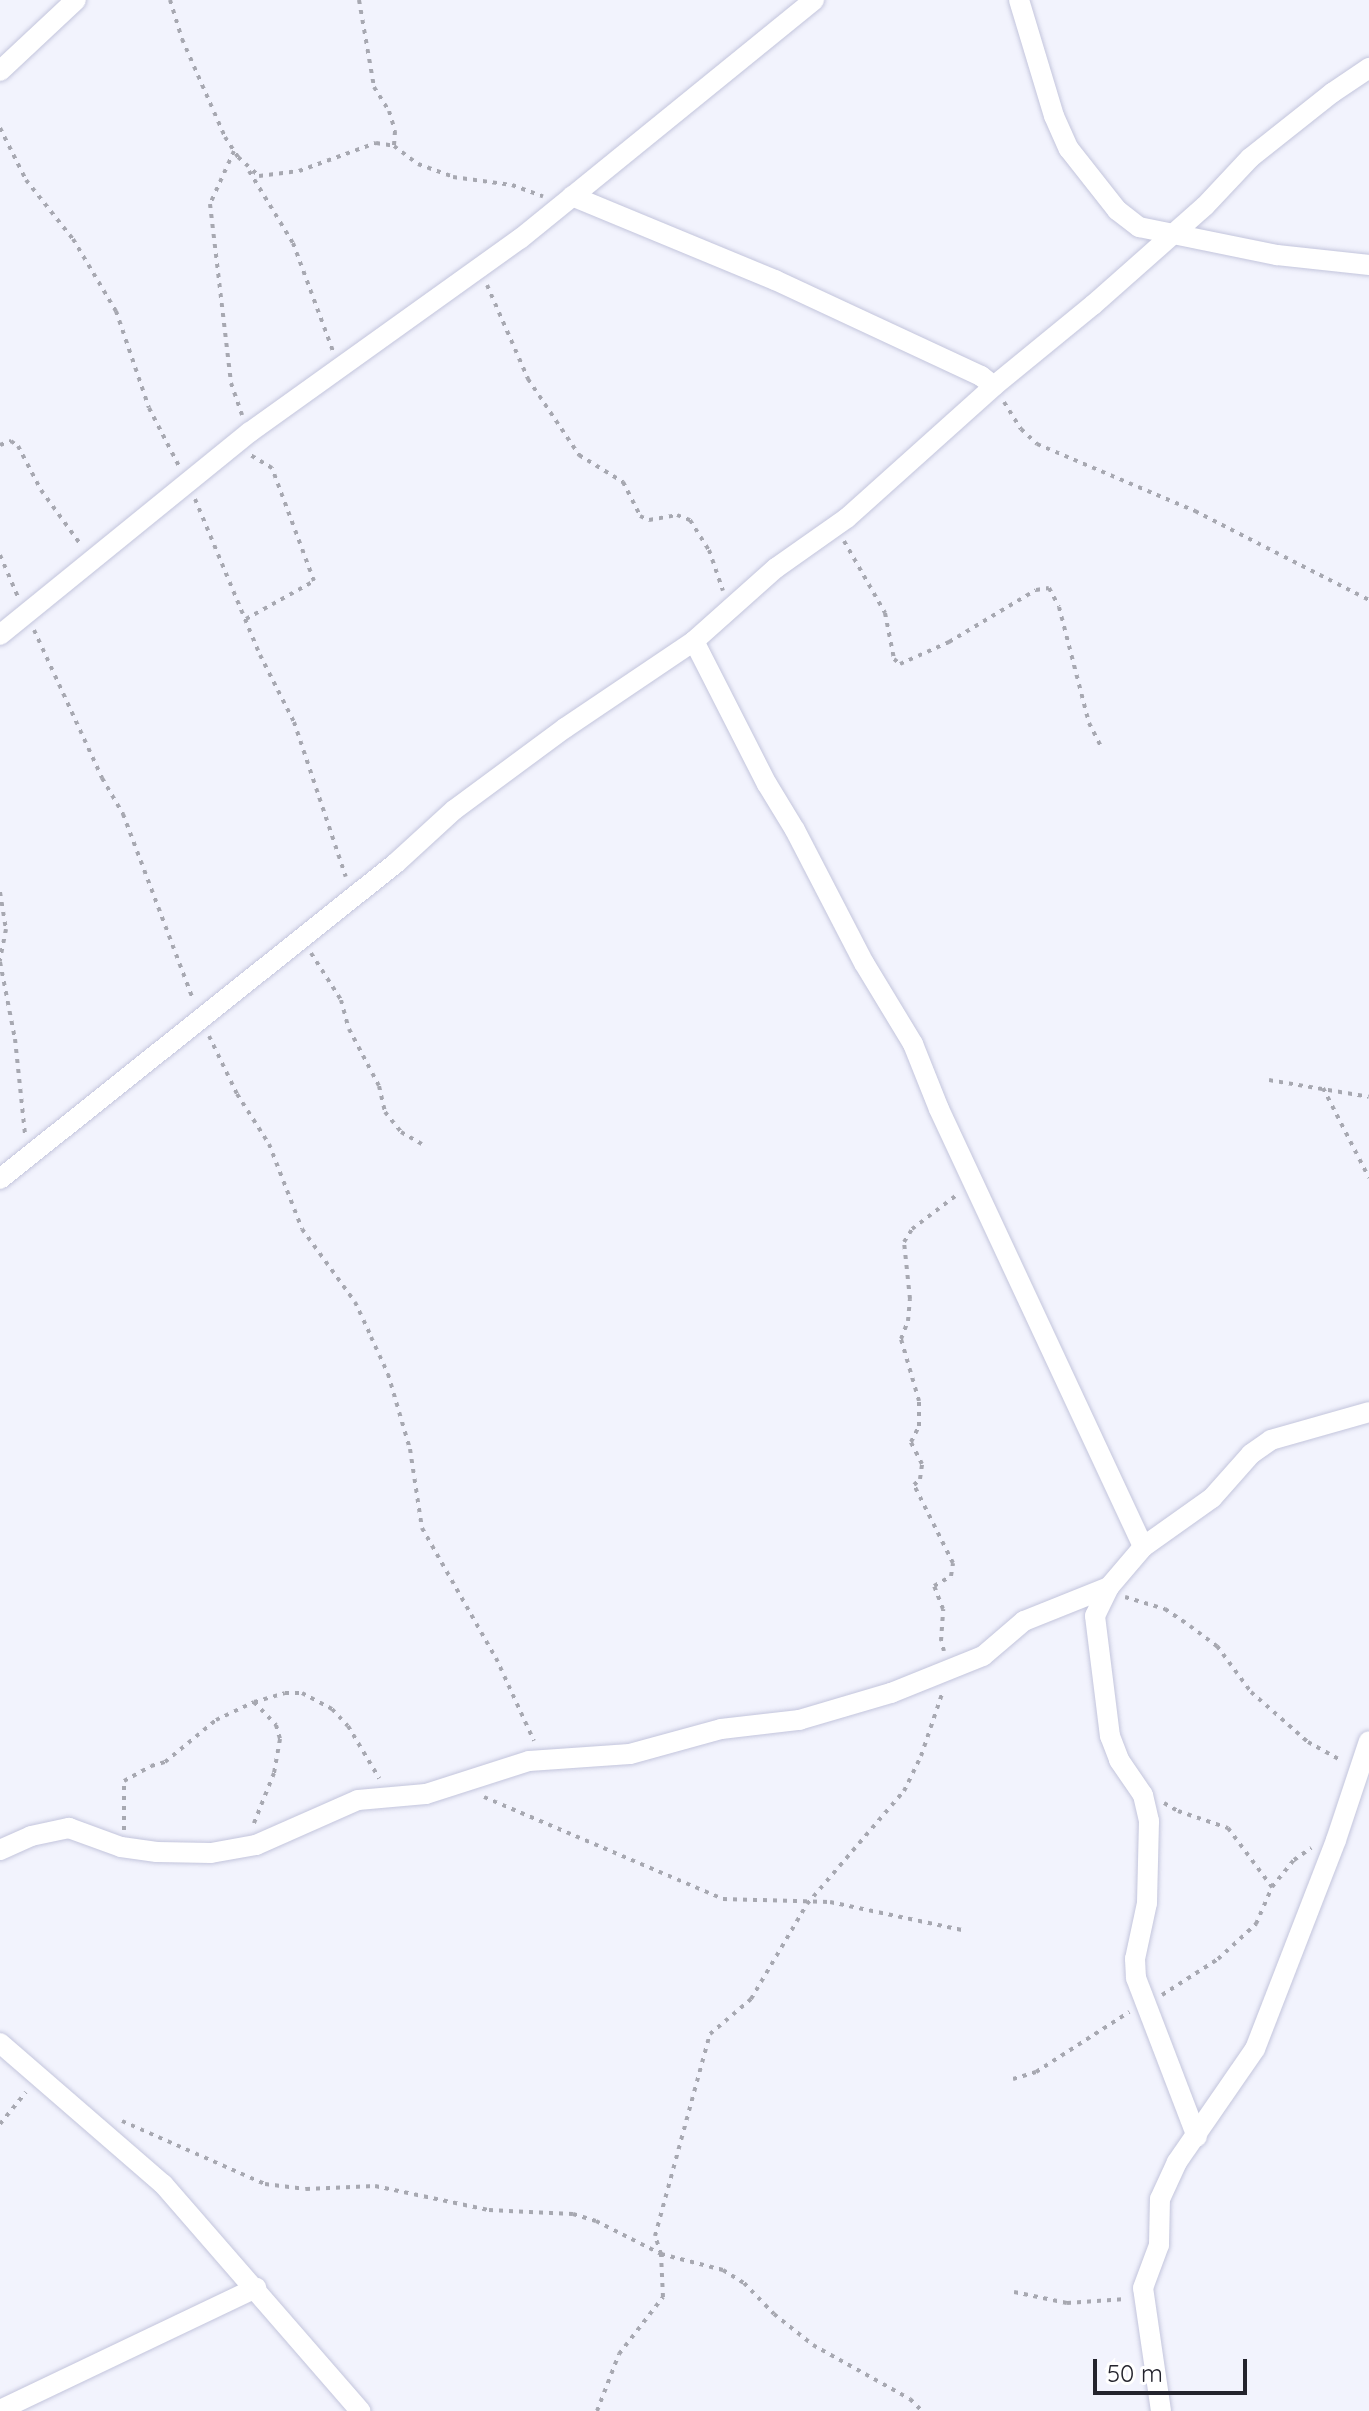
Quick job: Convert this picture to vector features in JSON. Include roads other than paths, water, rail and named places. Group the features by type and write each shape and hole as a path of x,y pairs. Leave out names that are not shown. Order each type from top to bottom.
{"street":[{"path":"0,71 76,0"},
{"path":"0,635 243,438 480,268 814,0"},
{"path":"1019,0 1054,116 1069,149 1117,210 1139,227 1277,255 1369,265"},
{"path":"0,1179 355,895 454,810 565,728 694,641 729,607 835,525 1172,236 1250,158 1369,68"},
{"path":"566,200 751,269 981,376 994,386"},
{"path":"694,641 743,740 795,830 864,963 913,1044 974,1184 1143,1547"},
{"path":"1197,2137 1134,1969 1147,1903 1149,1821 1143,1795 1119,1760 1110,1736 1095,1616 1109,1587 1143,1547 1212,1498 1251,1454 1271,1440 1369,1412"},
{"path":"0,1850 31,1836 69,1828 125,1847 211,1853 256,1845 358,1800 426,1794 505,1767 543,1759 630,1754 721,1729 799,1720 891,1693 983,1656 1024,1621 1109,1587"},
{"path":"1058,1607 1069,1609 1097,1641"},
{"path":"1161,2411 1144,2297 1145,2280 1159,2245 1160,2199 1177,2162 1255,2049 1336,1840 1369,1741"},
{"path":"0,2043 163,2184 360,2411"},
{"path":"0,2410 256,2288"}]}
